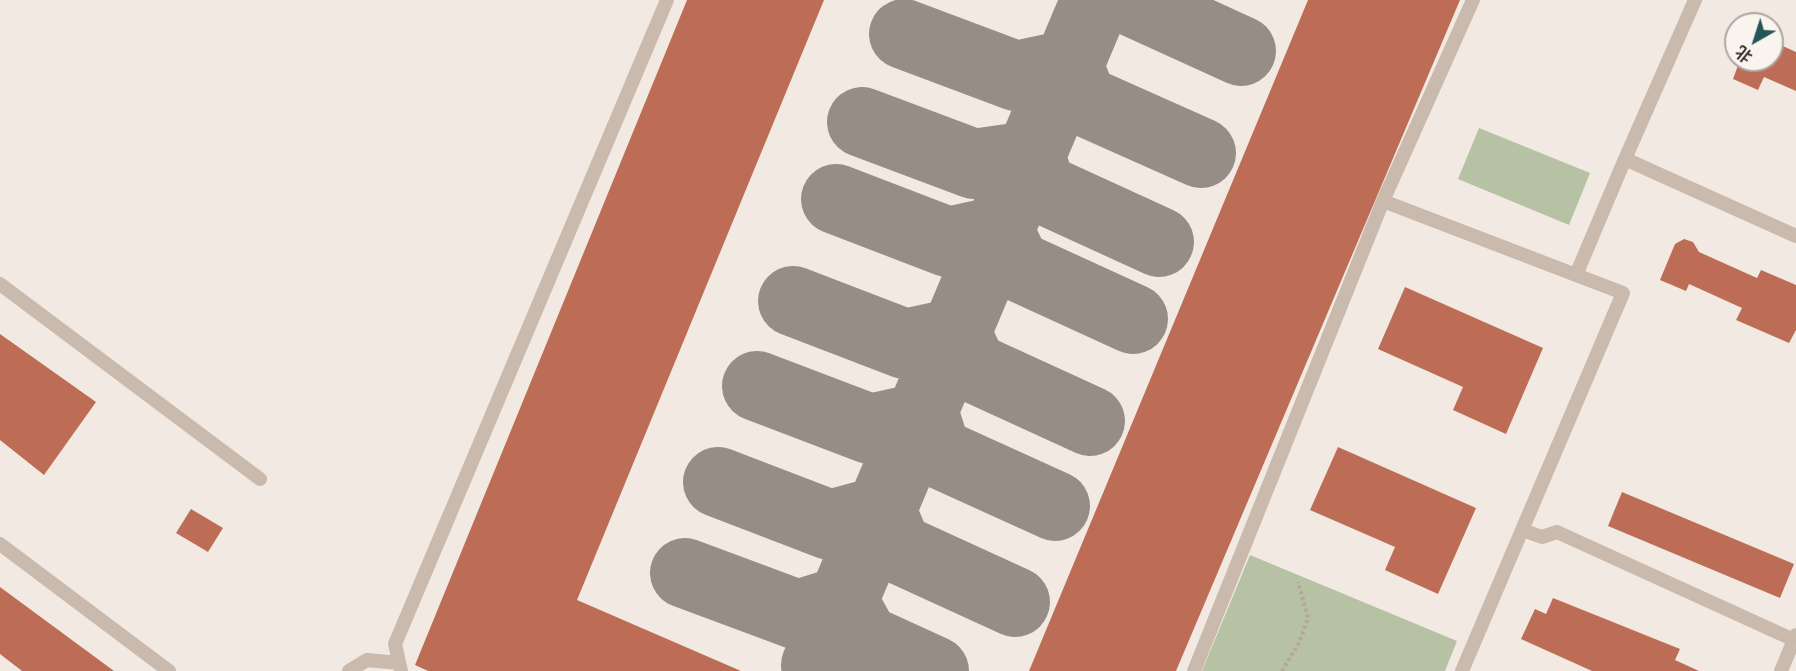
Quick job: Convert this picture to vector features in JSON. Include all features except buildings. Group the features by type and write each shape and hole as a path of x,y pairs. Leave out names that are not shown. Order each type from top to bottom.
{"lane":[{"path":"349,671 367,660 400,667 395,644 667,0"},
{"path":"1194,671 1383,201 1473,0"},
{"path":"1576,275 1695,0"},
{"path":"1625,159 1796,236"},
{"path":"1383,201 1623,294 1462,671"},
{"path":"0,284 260,479"},
{"path":"1522,530 1542,537 1557,532 1795,637 1780,671"},
{"path":"0,544 169,671"}],"path":[{"path":"1282,671 1299,643 1308,618 1298,582"}],"green space":[{"path":"1479,128 1590,173 1569,225 1458,179"},
{"path":"1250,555 1457,641 1445,671 1202,671"}],"taxiway":[{"path":"816,665 1096,0"},
{"path":"1129,0 1241,51"},
{"path":"904,34 1016,76 1068,65 1082,100 1201,153"},
{"path":"862,122 974,164 1030,156 1041,188 1159,242"},
{"path":"836,199 948,242 999,231 1015,265 1133,319"},
{"path":"793,301 905,344 956,333 972,367 1090,421"},
{"path":"757,386 870,429 925,417 936,452 1055,506"},
{"path":"718,482 830,525 881,511 897,548 1015,602"},
{"path":"685,573 798,615 843,601 864,639 934,671"}]}
